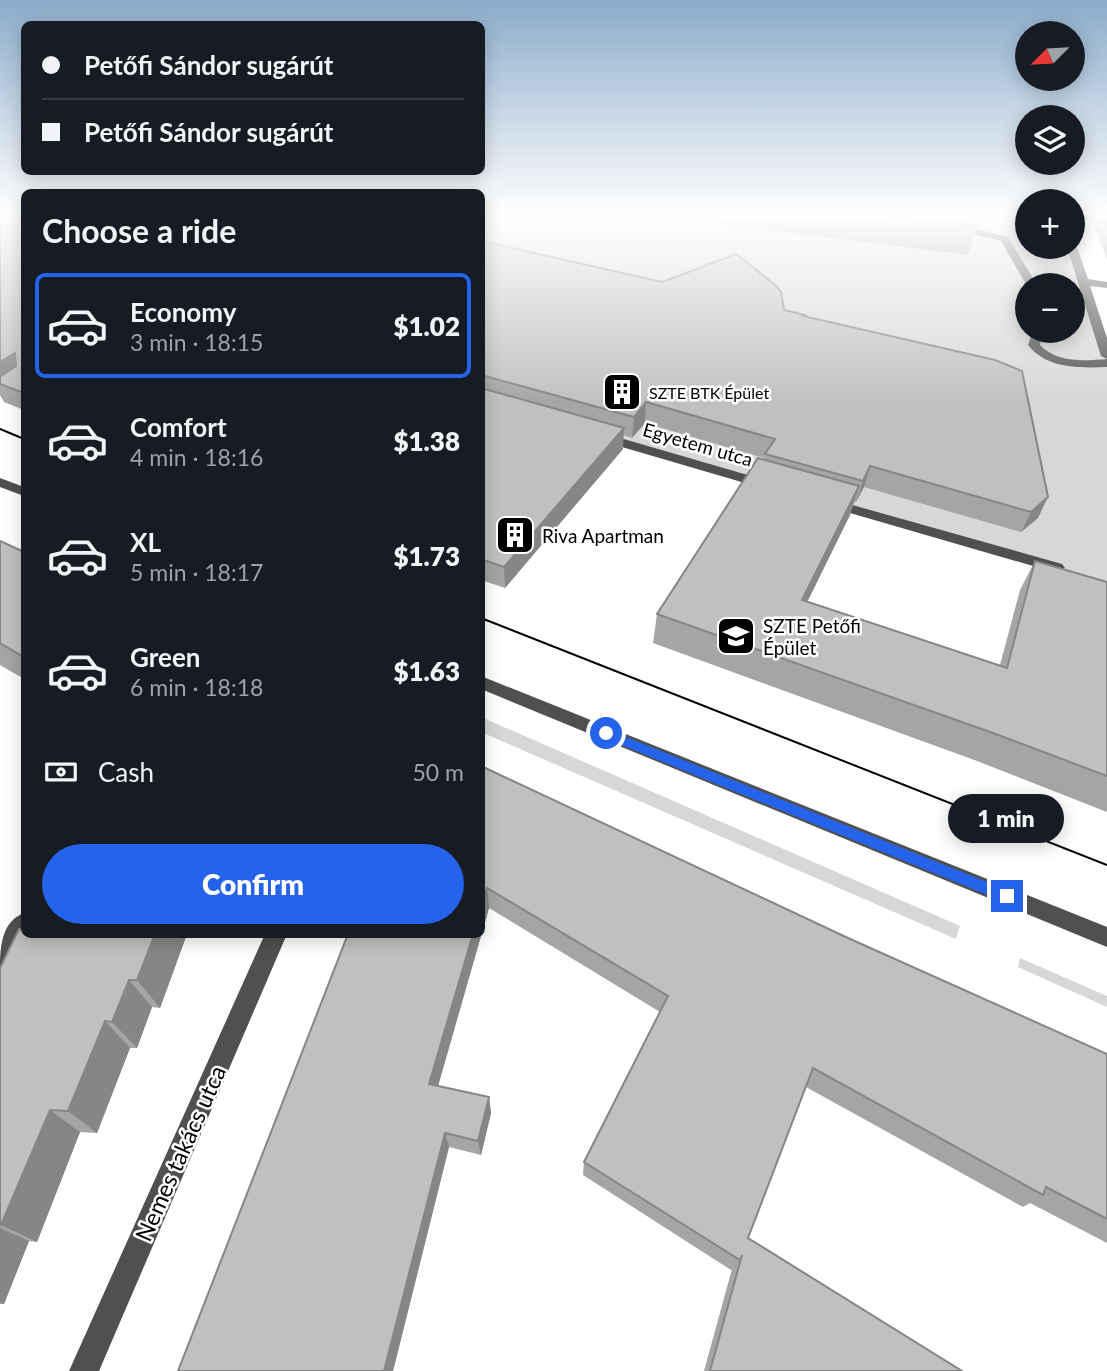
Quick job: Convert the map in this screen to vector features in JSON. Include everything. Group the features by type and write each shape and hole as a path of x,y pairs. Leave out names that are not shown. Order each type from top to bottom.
{"street":[{"path":"1085,282 1107,285"},
{"path":"1085,288 1107,356"},
{"path":"1035,343 1045,356 1079,365 1107,363"},
{"name":"Egyetem utca","path":"584,431 778,488"},
{"path":"0,482 21,491"},
{"path":"817,499 1068,571"},
{"path":"485,684 1107,937"},
{"path":"0,961 21,928"},
{"name":"Nemes takács utca","path":"84,1371 274,938"}],"shaded area":[{"path":"485,277 1015,277 1015,343 1085,343 1085,287 1107,356 1107,582 485,402"},
{"path":"485,719 960,926 956,939 485,734"},
{"path":"1020,958 1107,996 1107,1007 1018,967"}],"building":[{"path":"0,277 21,277 21,392 0,384 0,377 16,366 15,353 0,362"},
{"name":"SZTE BTK Épület","path":"485,277 640,277 662,282 675,277 765,277 781,292 784,310 995,360 1022,371 1048,497 1031,512 870,466 863,481 765,454 775,439 646,402 634,417 485,376"},
{"path":"485,389 624,428 504,567 485,560"},
{"path":"758,458 859,486 802,600 1007,668 1035,561 1107,582 1107,776 657,614"},
{"path":"0,541 21,551 21,655 0,643"},
{"path":"485,768 848,938 1107,1054 1107,1219 1046,1187 1043,1195 813,1068 748,1238 962,1371 710,1371 742,1255 740,1260 584,1162 668,996 487,888 485,895"},
{"path":"19,929 21,938 153,938 137,980 129,980 112,1022 105,1021 68,1111 50,1110 0,1225 0,968"},
{"path":"346,938 472,938 429,1084 489,1097 478,1141 445,1133 384,1371 178,1371"}],"tram line":[{"path":"0,429 21,438"},
{"path":"485,620 1107,865"}],"place":[{"name":"SZTE BTK Épület","path":"622,392"},
{"name":"Riva Apartman","path":"515,535"},
{"name":"SZTE Petőfi Épület","path":"736,636"}],"route":[{"path":"606,733 1007,896"}]}
